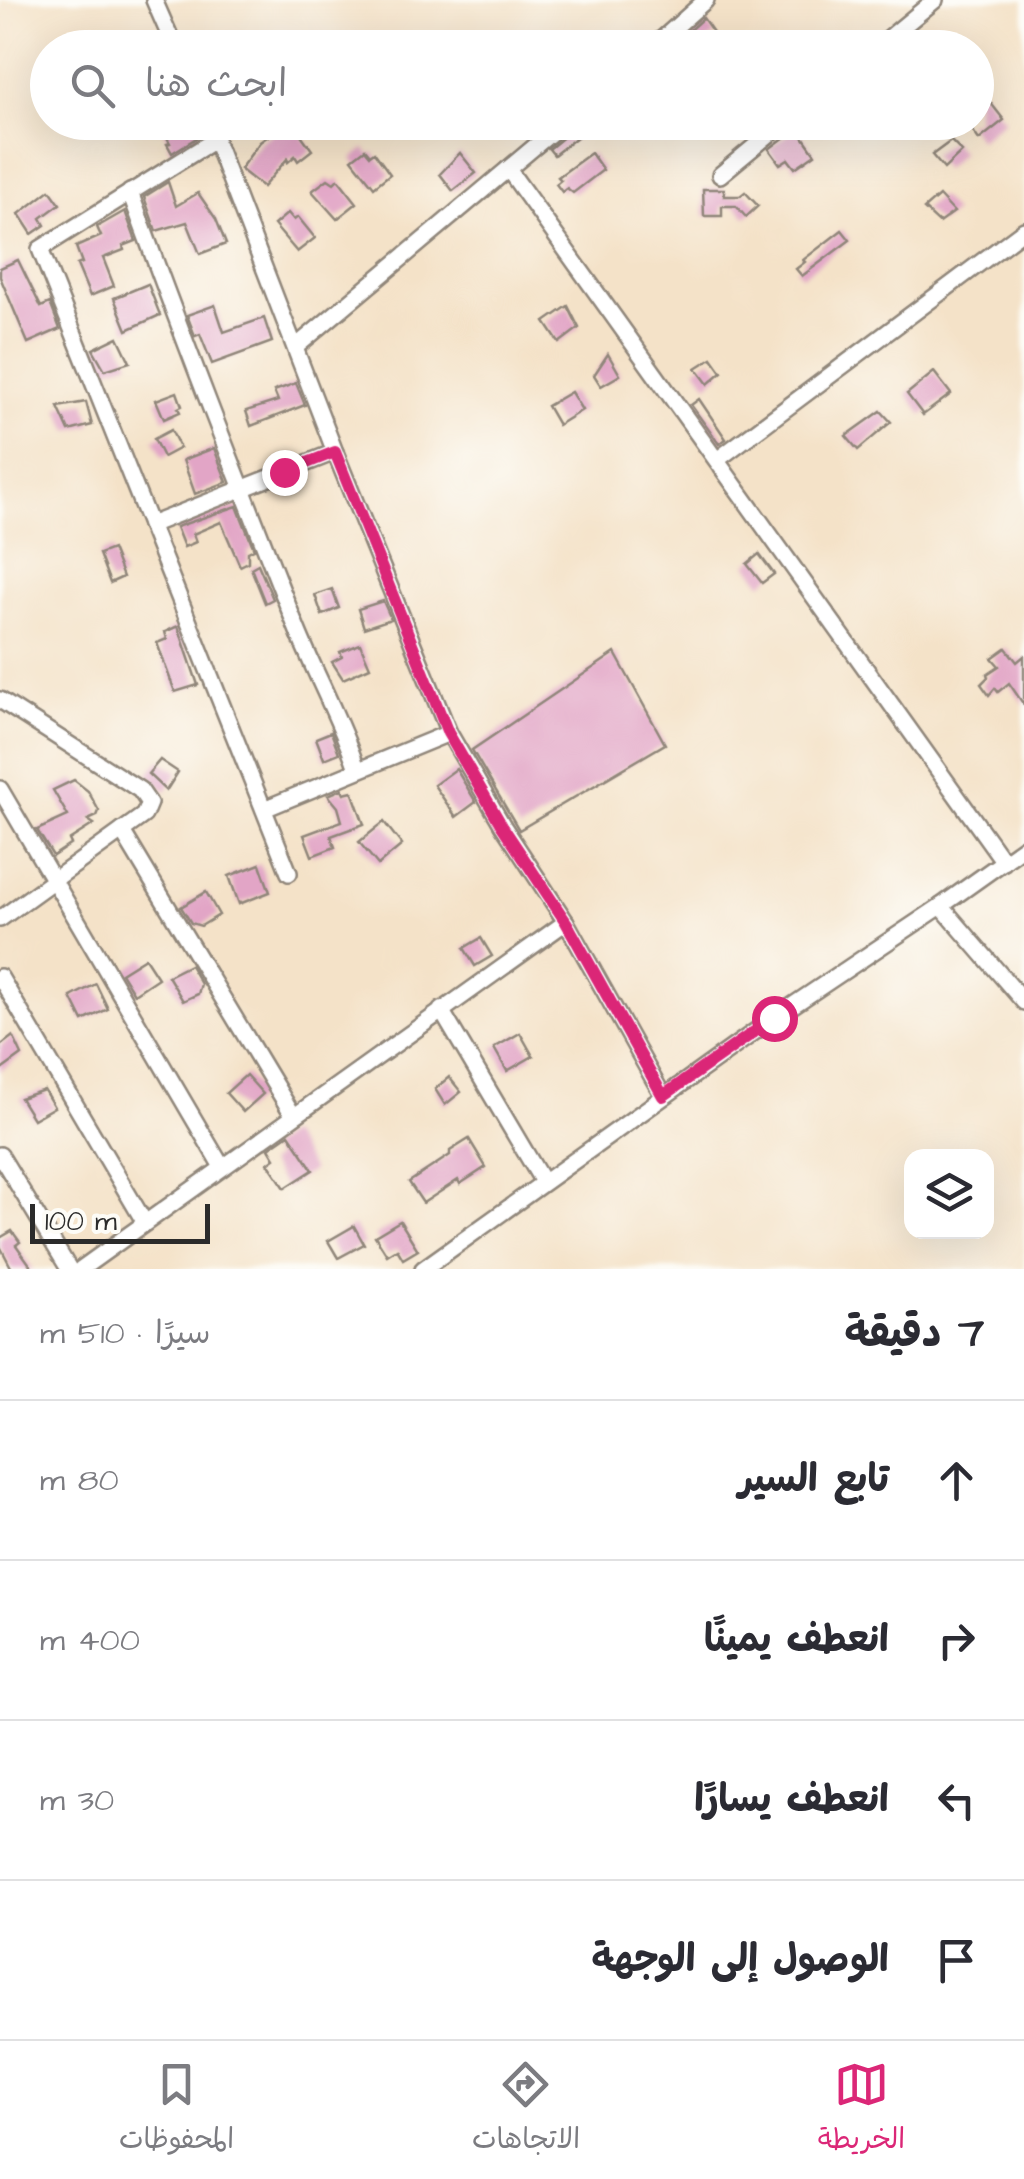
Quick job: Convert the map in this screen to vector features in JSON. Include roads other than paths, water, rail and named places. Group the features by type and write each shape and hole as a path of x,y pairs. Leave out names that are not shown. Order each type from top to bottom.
{"street":[{"path":"154,0 167,30"},
{"path":"672,30 706,0"},
{"path":"899,30 936,0"},
{"path":"214,140 40,249 289,873"},
{"path":"216,140 251,238 448,733 502,826 566,922 663,1096"},
{"path":"296,346 543,140"},
{"path":"720,175 762,140"},
{"path":"508,169 1004,862"},
{"path":"130,192 184,343 357,770"},
{"path":"717,460 1024,230"},
{"path":"150,524 335,452"},
{"path":"0,700 147,797 149,809 0,919"},
{"path":"264,809 448,733"},
{"path":"0,790 222,1167"},
{"path":"122,831 293,1115"},
{"path":"422,1269 663,1096 1024,847"},
{"path":"941,906 1024,1002"},
{"path":"81,1269 566,922"},
{"path":"0,977 145,1223"},
{"path":"441,1010 543,1182"},
{"path":"0,1155 69,1269"}]}
